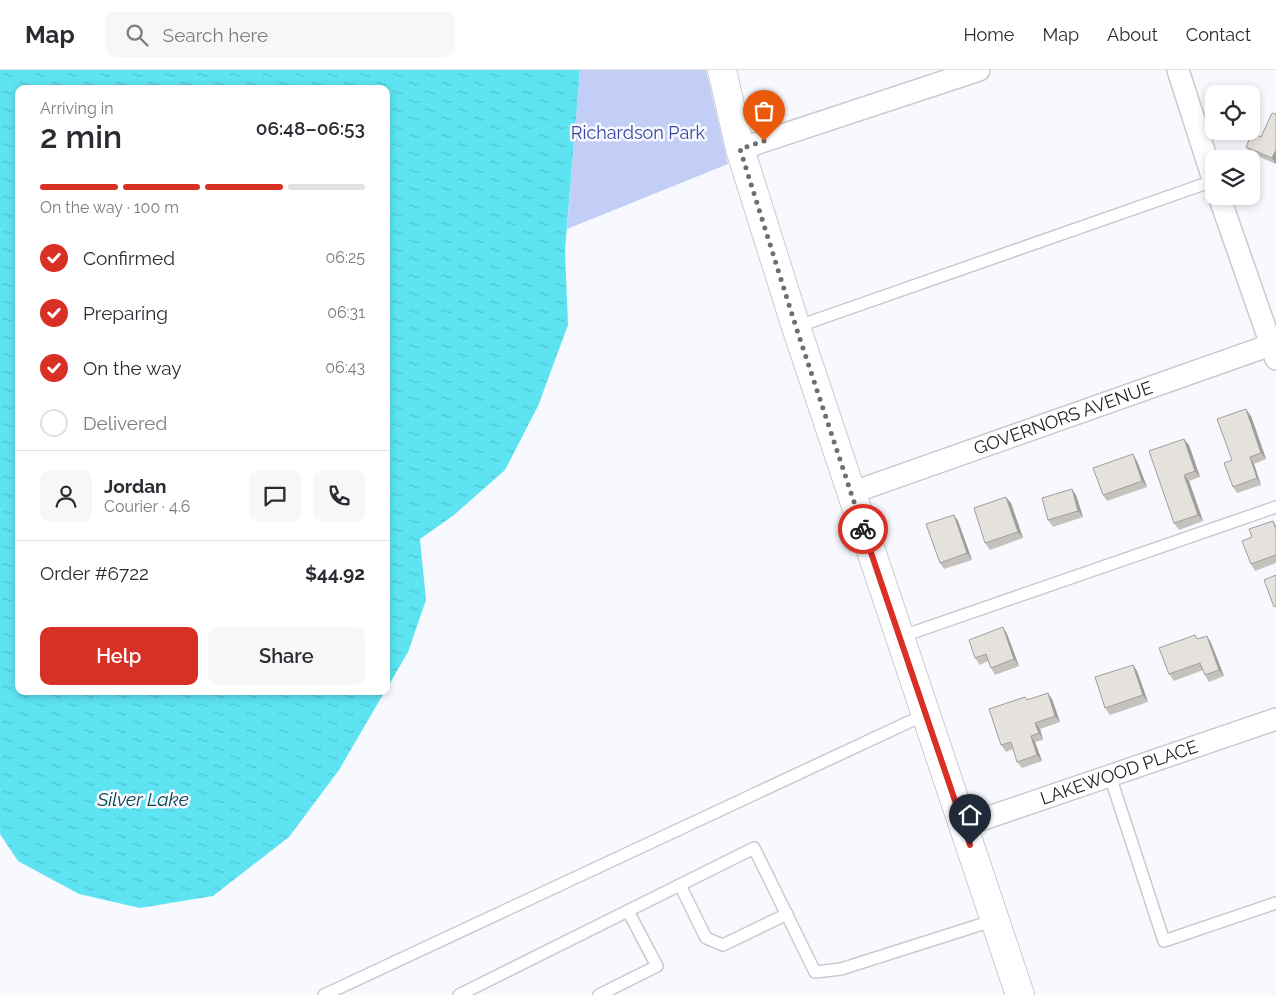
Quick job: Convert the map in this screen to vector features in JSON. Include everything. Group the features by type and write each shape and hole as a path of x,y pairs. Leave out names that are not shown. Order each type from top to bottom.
{"street":[{"path":"722,70 740,149 796,327 1020,995"},
{"path":"740,149 979,70"},
{"path":"1178,70 1205,154"},
{"path":"1222,205 1274,349"},
{"name":"GOVERNORS AVENUE","path":"851,493 1274,349"},
{"name":"LAKEWOOD PLACE","path":"963,826 1276,719"}],"lane":[{"path":"796,327 1205,185"},
{"path":"900,637 1276,506"},
{"path":"324,995 926,714"},
{"path":"1110,776 1164,941 1276,903"},
{"path":"459,995 754,848 815,972 841,969 995,920"},
{"path":"680,885 706,938 723,945 787,914"},
{"path":"599,995 657,966 628,911"}],"green space":[{"name":"Richardson Park","path":"580,70 706,70 728,164 567,229"}],"water":[{"name":"Silver Lake","path":"0,70 580,70 565,250 568,325 538,406 505,470 454,515 420,539 426,600 408,652 390,683 390,85 15,85 15,695 383,695 339,770 289,837 213,896 140,908 79,894 18,861 0,834"}],"building":[{"path":"1272,113 1276,114 1276,150 1272,158 1260,153 1260,150 1246,147 1249,140 1260,140"},
{"path":"1246,409 1261,453 1250,457 1257,478 1233,487 1224,463 1232,460 1217,419"},
{"path":"1184,439 1195,471 1184,475 1198,515 1174,523 1149,451"},
{"path":"1133,454 1142,481 1103,495 1093,468"},
{"path":"1072,489 1078,511 1048,520 1042,498"},
{"path":"1006,497 1018,532 985,543 974,508"},
{"path":"954,515 967,553 940,563 926,524"},
{"path":"1273,521 1276,529 1276,555 1251,564 1242,541 1252,537 1249,529"},
{"path":"1276,575 1276,606 1274,607 1264,580"},
{"path":"1003,627 1014,659 991,668 986,654 975,658 969,640"},
{"path":"1195,635 1197,639 1207,636 1219,670 1205,675 1200,663 1169,674 1159,648"},
{"path":"1133,665 1143,695 1105,708 1095,677"},
{"path":"1048,693 1055,716 1035,723 1039,733 1031,736 1037,755 1017,762 1011,742 1001,745 989,709 1025,697 1027,700"}],"way so far":[{"path":"764,141 740,149 796,327 863,529"}],"route":[{"path":"863,529 970,845"}]}
